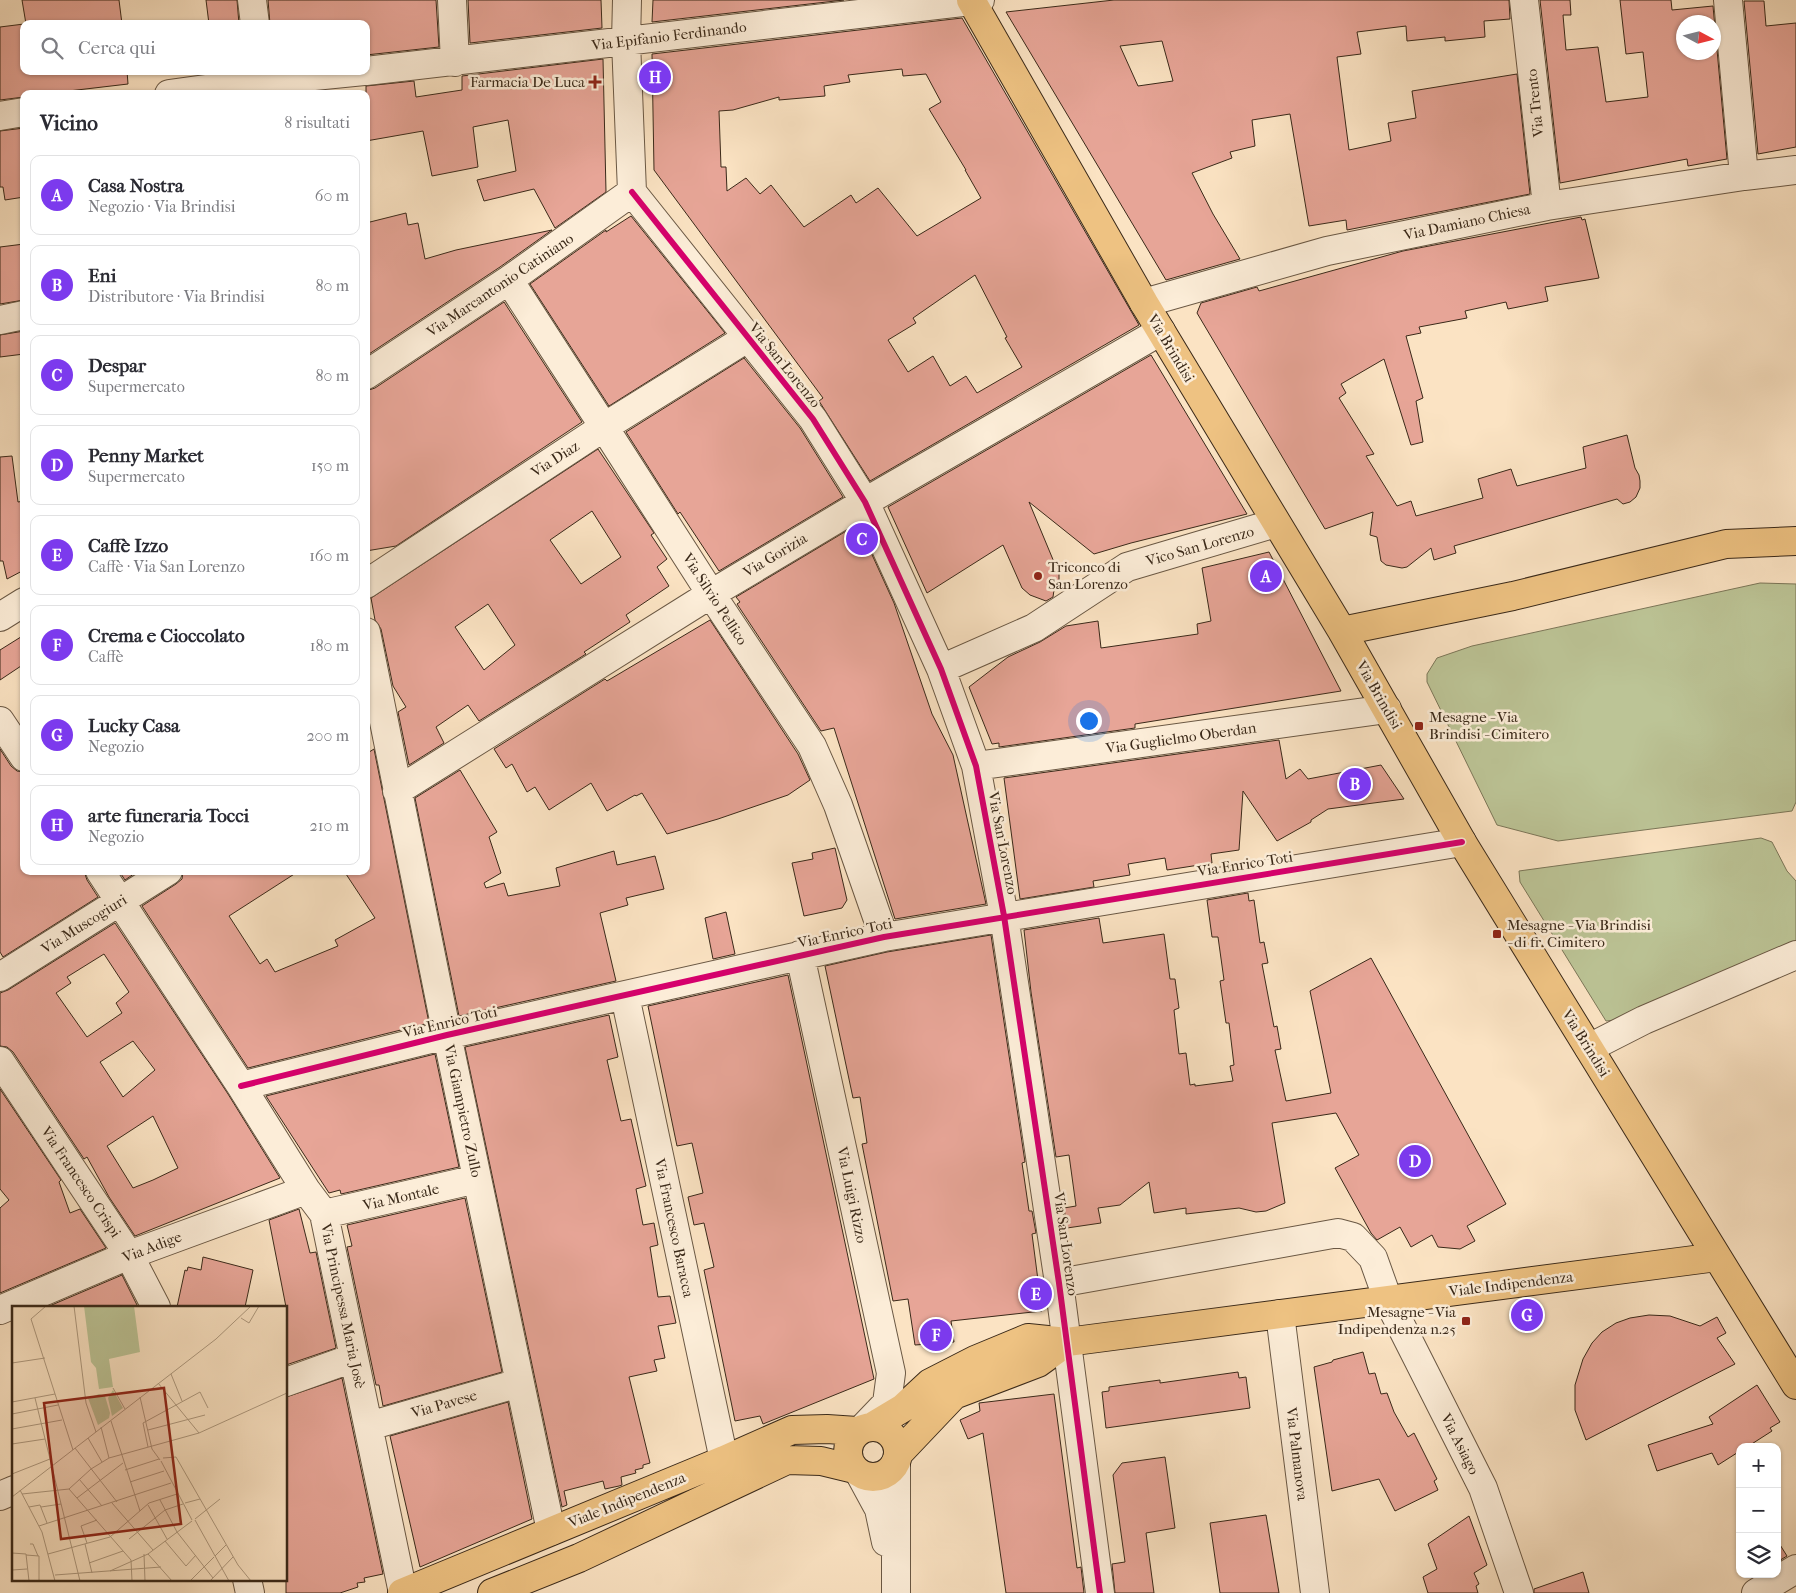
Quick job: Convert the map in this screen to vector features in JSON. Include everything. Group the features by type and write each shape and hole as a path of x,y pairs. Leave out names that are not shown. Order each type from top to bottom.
{"main road":[{"name":"Via Brindisi","path":"974,0 1144,303 1342,630 1462,842 1796,1386"},
{"path":"1342,630 1513,596 1726,544 1796,541"},
{"name":"Viale Indipendenza","path":"402,1593 792,1430 865,1428 903,1408 930,1383 975,1360 1028,1338 1067,1342 1718,1257"},
{"name":"Viale Indipendenza","path":"897,1458 954,1395 1038,1363 1067,1342"},
{"path":"865,1428 888,1432 894,1438 897,1446 897,1458 891,1469 884,1474 868,1477 857,1471 847,1454 851,1438 865,1428"},
{"name":"Viale Indipendenza","path":"492,1593 579,1558 787,1460 821,1461 857,1471"}],"street":[{"path":"252,0 254,20"},
{"path":"452,0 455,62"},
{"path":"627,0 626,41 632,192"},
{"name":"Via Epifanio Ferdinando","path":"370,70 974,0"},
{"name":"Via Trento","path":"1524,0 1546,206"},
{"path":"1728,0 1744,176"},
{"name":"Via Epifanio Ferdinando","path":"201,90 328,75"},
{"path":"0,116 20,113"},
{"name":"Via Damiano Chiesa","path":"1144,303 1327,251 1546,206 1796,170"},
{"name":"Via Marcantonio Catiniano","path":"370,372 509,280 632,192"},
{"name":"Via San Lorenzo","path":"632,192 812,419 864,502 941,669 976,766 1004,916 1059,1283 1100,1593"},
{"name":"Via Silvio Pellico","path":"509,280 711,594 812,746 838,805 884,937"},
{"path":"0,320 20,316"},
{"name":"Via Gorizia","path":"397,791 711,594 864,502 1161,332"},
{"name":"Via Diaz","path":"370,581 604,427 747,338"},
{"name":"Vico San Lorenzo","path":"941,669 1034,628 1127,567 1276,523"},
{"path":"0,617 20,604"},
{"name":"Via Giampietro Zullo","path":"370,671 377,739 397,791 446,1036 551,1531"},
{"name":"Via Guglielmo Oberdan","path":"976,766 1387,709"},
{"path":"0,721 20,751"},
{"name":"Via Enrico Toti","path":"240,1086 446,1036 884,937 1462,842"},
{"name":"Via Principessa Maria Josè","path":"103,875 306,1190 324,1214 402,1593"},
{"name":"Via Muscogiuri","path":"0,977 162,875"},
{"name":"Via Luigi Rizzo","path":"800,955 891,1373 887,1403 865,1428"},
{"path":"1589,1048 1644,1020 1796,955"},
{"name":"Via Francesco Baracca","path":"624,996 724,1460"},
{"name":"Via Francesco Crispi","path":"0,1061 129,1255 155,1306"},
{"name":"Via Montale","path":"324,1214 477,1179"},
{"name":"Via Adige","path":"0,1310 129,1255 306,1190"},
{"name":"Via Asiago","path":"1059,1283 1338,1233 1353,1237 1372,1258 1388,1300 1483,1488 1519,1593"},
{"name":"Via Palmanova","path":"1280,1314 1315,1593"},
{"path":"288,1381 353,1358"},
{"name":"Via Pavese","path":"369,1426 519,1383"},
{"path":"896,1588 897,1458"},
{"path":"857,1471 879,1509 896,1588"},
{"path":"0,1496 12,1491"},
{"path":"1756,1593 1796,1568"},
{"path":"247,1580 250,1593"}],"green space":[{"path":"1760,583 1796,584 1796,802 1792,811 1558,841 1497,825 1427,682 1427,674 1437,658 1472,646"},
{"path":"1761,838 1772,842 1787,871 1796,881 1796,947 1625,1019 1606,1021 1520,882 1519,871"}],"building":[{"path":"22,0 119,0 122,20 25,20"},
{"path":"206,0 237,0 239,20 208,20"},
{"path":"268,0 436,0 439,47 370,55 370,20 270,20"},
{"path":"468,0 601,0 602,28 470,43"},
{"path":"653,0 844,0 652,22"},
{"path":"1114,0 1509,0 1510,19 1484,21 1485,37 1445,41 1445,37 1407,41 1406,26 1357,32 1361,54 1337,57 1349,150 1391,141 1388,123 1416,118 1412,91 1517,74 1530,194 1347,230 1346,220 1309,226 1290,114 1252,120 1255,146 1230,152 1232,158 1192,173 1213,214 1240,259 1166,280 1006,12","holes":["1162,41 1173,81 1138,86 1120,46"]},
{"path":"1540,0 1570,0 1571,15 1563,15 1566,50 1598,47 1606,102 1648,97 1643,52 1626,54 1620,0 1671,0 1672,10 1713,6 1714,15 1676,15 1676,60 1718,60 1727,159 1688,166 1687,159 1560,183"},
{"path":"1744,1 1764,1 1766,26 1796,23 1796,147 1758,154"},
{"path":"962,18 1139,325 870,481 819,401 823,398 654,170 652,54","holes":["902,69 903,76 926,74 941,102 929,109 981,198 917,236 878,188 856,203 851,195 804,227 771,185 760,194 746,178 727,191 726,167 721,167 719,111 733,110 779,97 779,100 825,96 824,86 850,82 848,75","975,275 1007,337 1005,338 1022,367 977,393 966,376 950,386 933,356 908,372 888,340 916,323 913,318"]},
{"path":"20,24 20,75 127,75 128,84 77,90 20,90 20,98 0,100 0,27"},
{"path":"603,59 606,192 555,228 534,189 484,201 477,180 516,171 508,120 473,127 478,167 432,176 423,131 370,140 370,90 366,90 366,86 414,81 416,97 462,90 462,76"},
{"path":"20,128 20,198 5,200 3,187 0,187 0,131"},
{"path":"406,213 408,225 418,223 425,259 456,250 552,230 370,353 370,222"},
{"path":"631,216 725,333 609,406 530,284 606,230 606,232"},
{"path":"1581,217 1582,220 1585,219 1599,278 1545,287 1548,301 1508,309 1506,302 1465,311 1467,318 1419,327 1421,333 1406,336 1423,398 1416,401 1423,442 1411,445 1384,359 1341,384 1346,393 1339,398 1374,454 1366,456 1397,506 1411,501 1416,516 1483,498 1478,479 1511,469 1517,486 1586,468 1583,447 1627,435 1640,481 1640,488 1636,497 1630,502 1623,504 1617,499 1454,546 1456,553 1434,560 1431,548 1407,567 1402,568 1386,565 1381,561 1377,537 1370,535 1373,512 1325,529 1197,313 1201,303 1257,287 1259,291 1403,251"},
{"path":"20,244 20,301 0,304 0,247"},
{"path":"504,302 582,422 396,546 370,550 370,390"},
{"path":"20,332 20,354 0,357 0,335"},
{"path":"1151,355 1247,514 1094,554 1029,502 1059,574 1059,585 1054,590 1053,597 1046,601 1030,595 1022,588 1003,545 927,593 888,507"},
{"path":"744,358 800,428 843,497 719,571 680,512 678,514 626,432"},
{"path":"598,449 654,533 651,535 667,559 657,567 669,586 626,615 630,622 584,652 586,654 479,721 468,705 436,727 444,743 409,765 398,712 406,707 393,686 381,629 375,620 371,598","holes":["592,511 621,557 581,584 550,540","488,604 515,645 484,670 455,627"]},
{"path":"12,456 18,502 20,502 20,572 7,579 3,561 0,561 0,457"},
{"path":"858,524 894,603 932,714 953,755 986,904 895,919 834,728 821,731 737,604 740,602 736,597"},
{"path":"1269,552 1341,691 1135,724 1135,728 999,747 999,743 992,744 969,687 1008,657 1040,642 1066,626 1098,621 1101,648 1198,634 1197,624 1211,621 1202,568"},
{"path":"710,620 798,754 810,780 788,795 667,834 642,793 607,811 591,783 549,810 535,787 527,792 512,764 506,768 494,749 605,679 607,681"},
{"path":"20,638 20,667 0,680 0,650"},
{"path":"1279,740 1286,779 1300,769 1308,779 1381,765 1404,799 1328,809 1311,820 1311,822 1277,841 1243,791 1239,850 1211,854 1212,863 1167,870 1165,858 1128,864 1130,875 1093,881 1094,887 1020,899 1004,778"},
{"path":"0,749 11,766 20,771 20,875 85,875 98,897 3,957 0,952"},
{"path":"374,749 429,1023 248,1068 142,906 176,884 182,879 182,875 293,875 229,916 260,964 267,959 275,972 338,946 335,940 375,918 347,875 370,875 370,752"},
{"path":"460,770 497,832 489,837 501,873 484,883 486,888 504,883 508,896 560,886 556,868 614,851 617,865 655,856 664,889 626,898 628,905 600,913 616,981 459,1016 415,798"},
{"path":"835,848 847,900 842,908 804,916 792,863 813,859 812,853"},
{"path":"122,875 132,875 125,880"},
{"path":"1248,893 1249,901 1254,900 1260,943 1264,942 1268,963 1262,964 1274,1027 1277,1026 1281,1049 1275,1050 1286,1101 1331,1093 1310,991 1371,958 1506,1204 1467,1226 1475,1241 1460,1249 1438,1247 1432,1235 1411,1247 1400,1227 1377,1240 1371,1233 1335,1168 1359,1155 1336,1113 1272,1123 1285,1203 1266,1211 1256,1212 1239,1208 1186,1214 1186,1208 1154,1213 1149,1182 1120,1205 1098,1208 1101,1223 1067,1228 1064,1208 1076,1206 1069,1155 1056,1157 1031,992 1024,930 1099,918 1103,943 1164,934 1170,979 1175,979 1179,1008 1174,1010 1179,1054 1186,1053 1190,1085 1233,1081 1230,1066 1234,1065 1229,1023 1226,1023 1220,981 1224,980 1218,937 1212,937 1207,900"},
{"path":"726,912 735,954 713,959 705,918"},
{"path":"115,923 228,1094 280,1178 135,1236 109,1197 87,1157 84,1159 13,1052 7,1047 0,1046 0,993 8,990","holes":["104,954 129,992 116,1003 122,1013 87,1037 56,993 71,983 67,977","133,1041 155,1070 123,1097 100,1062","153,1116 178,1168 133,1188 107,1146"]},
{"path":"991,935 1025,1162 1022,1163 1029,1211 1032,1211 1036,1233 1032,1234 1042,1311 951,1321 954,1342 915,1345 908,1299 893,1301 862,1144 867,1143 860,1097 853,1098 825,966 887,952"},
{"path":"788,975 874,1379 763,1424 760,1416 735,1421 704,1270 714,1267 704,1223 694,1225 688,1197 703,1193 692,1143 677,1146 648,1006"},
{"path":"609,1015 618,1057 607,1060 621,1121 631,1119 646,1186 636,1189 643,1225 654,1223 658,1245 650,1247 658,1297 670,1296 676,1323 658,1326 665,1358 654,1360 657,1371 629,1377 650,1463 643,1465 643,1468 635,1470 636,1473 621,1477 622,1485 619,1486 605,1489 603,1481 564,1491 567,1505 562,1507 465,1047"},
{"path":"435,1054 459,1167 341,1194 340,1190 329,1193 266,1096"},
{"path":"0,1089 61,1180 59,1182 70,1213 80,1209 106,1248 0,1293 0,1208 9,1200 0,1189"},
{"path":"465,1198 502,1372 383,1406 379,1385 376,1385 347,1247 352,1246 347,1225"},
{"path":"299,1209 310,1253 316,1252 336,1348 288,1364 288,1306 286,1306 269,1220"},
{"path":"203,1257 253,1270 245,1306 177,1306 185,1270 187,1271 188,1267 201,1270"},
{"path":"122,1275 138,1306 49,1306"},
{"path":"1649,1315 1670,1316 1700,1326 1717,1317 1726,1333 1717,1338 1735,1364 1586,1440 1575,1410 1575,1385 1583,1359 1592,1343 1602,1332 1616,1323 1630,1318"},
{"path":"1363,1352 1369,1374 1375,1373 1381,1394 1387,1393 1394,1412 1408,1437 1414,1433 1437,1479 1434,1481 1438,1490 1395,1511 1379,1479 1332,1491 1314,1367"},
{"path":"1238,1372 1239,1378 1246,1377 1250,1408 1106,1428 1102,1392 1109,1391 1109,1387 1160,1380 1160,1383"},
{"path":"342,1378 383,1574 364,1578 365,1582 357,1583 358,1587 340,1593 286,1593 286,1580 288,1580 288,1396"},
{"path":"1757,1385 1780,1422 1770,1428 1772,1431 1753,1443 1736,1443 1736,1454 1718,1465 1712,1453 1657,1471 1648,1445 1713,1424 1709,1417"},
{"path":"1054,1394 1077,1568 1081,1567 1084,1593 1006,1593 983,1433 968,1439 960,1420 980,1411 979,1403"},
{"path":"508,1402 532,1519 420,1567 390,1436"},
{"path":"1165,1457 1175,1528 1146,1533 1154,1593 1115,1593 1112,1564 1125,1562 1113,1475 1122,1463"},
{"path":"1266,1515 1279,1593 1220,1593 1210,1523"},
{"path":"1469,1516 1487,1565 1474,1573 1479,1584 1476,1586 1478,1593 1428,1593 1423,1577 1437,1569 1428,1544"},
{"path":"1781,1546 1787,1556 1781,1560"},
{"path":"1583,1572 1589,1593 1534,1593 1534,1589"}],"cycle path":[{"path":"632,192 813,419 865,502 941,669 976,766 1004,916 1059,1283 1100,1593"},
{"path":"241,1086 447,1035 884,937 1462,842"}],"place":[{"name":"arte funeraria Tocci","path":"655,77"},
{"name":"Farmacia De Luca","path":"595,82"},
{"name":"Despar","path":"862,539"},
{"name":"Triconco di San Lorenzo","path":"1038,576"},
{"name":"Casa Nostra","path":"1266,576"},
{"name":"Mesagne - Via Brindisi - Cimitero","path":"1419,726"},
{"name":"Eni","path":"1355,784"},
{"name":"Mesagne - Via Brindisi - di fr. Cimitero","path":"1497,934"},
{"name":"Penny Market","path":"1415,1161"},
{"name":"Caffè Izzo","path":"1036,1294"},
{"name":"Lucky Casa","path":"1527,1315"},
{"name":"Mesagne - Via Indipendenza n.25","path":"1466,1321"},
{"name":"Crema e Cioccolato","path":"936,1335"}]}
